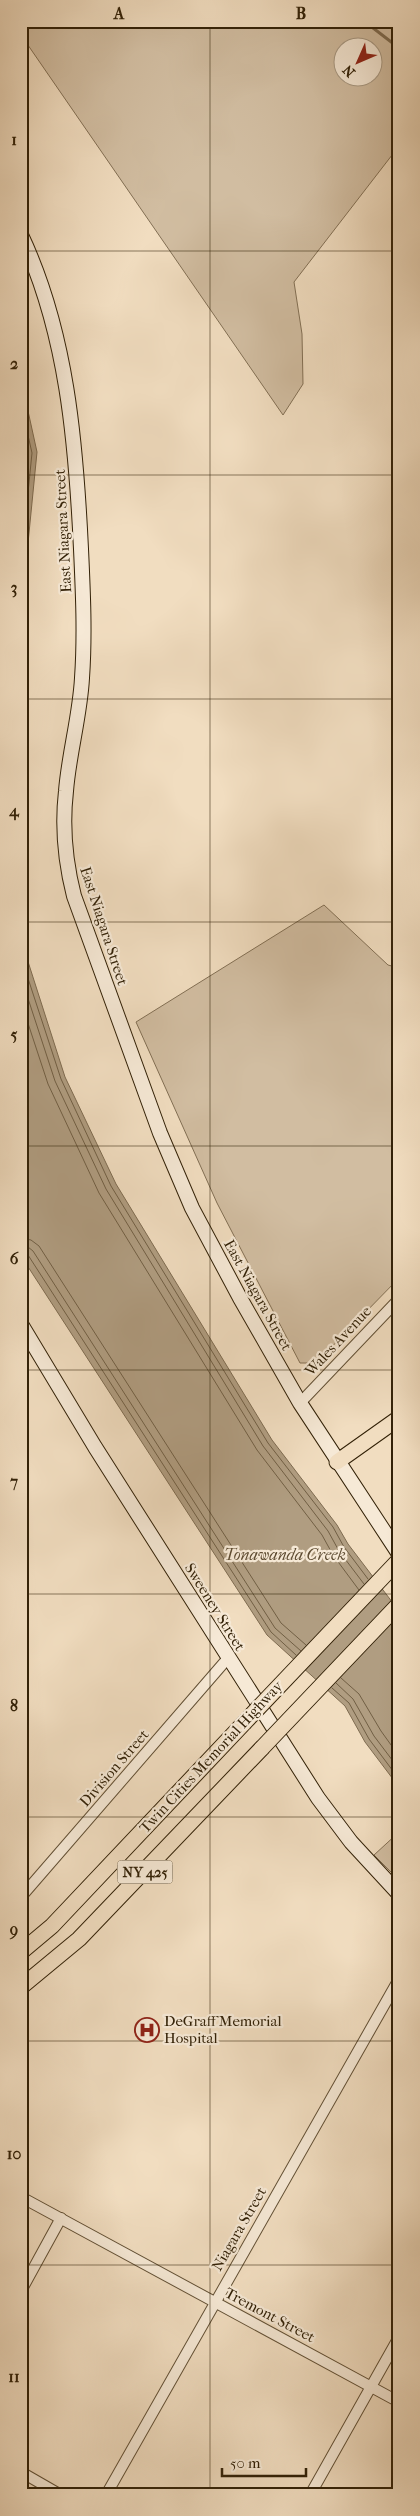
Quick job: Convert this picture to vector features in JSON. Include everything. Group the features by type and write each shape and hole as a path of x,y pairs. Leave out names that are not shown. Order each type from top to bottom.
{"main road":[{"path":"336,1462 399,1418"},
{"name":"Twin Cities Memorial Highway","path":"21,1952 52,1926 399,1560"},
{"name":"Twin Cities Memorial Highway","path":"21,1987 86,1932 399,1604"}],"street":[{"name":"East Niagara Street","path":"23,239 45,295 62,364 72,426 80,516 84,653 64,816 68,869 82,922 175,1171 240,1298 300,1403 336,1462 399,1554"},
{"name":"Wales Avenue","path":"300,1403 398,1303"},
{"name":"Sweeney Street","path":"21,1324 95,1447 330,1816 350,1842 399,1894"},
{"name":"Division Street","path":"21,1897 228,1658"},
{"name":"Niagara Street","path":"106,2495 399,1979"},
{"name":"Tremont Street","path":"21,2197 399,2402"},
{"path":"21,2291 62,2218"},
{"path":"310,2495 399,2337"},
{"path":"21,2472 61,2495"}],"shaded area":[{"path":"21,21 399,21 399,146 294,282 302,334 303,384 283,415 21,35"},
{"path":"324,905 388,965 399,968 399,1278 316,1363 300,1363 217,1203 136,1022"},
{"path":"399,1832 399,1880 374,1855"}],"water":[{"path":"21,379 37,452 21,614"},
{"name":"Tonawanda Creek","path":"21,931 23,946 65,1077 116,1184 272,1440 337,1525 348,1544 399,1611 399,1787 365,1742 345,1706 267,1635 21,1256"}],"waterway":[{"path":"364,21 399,48"}],"place":[{"name":"DeGraff Memorial Hospital","path":"147,2030"}]}
